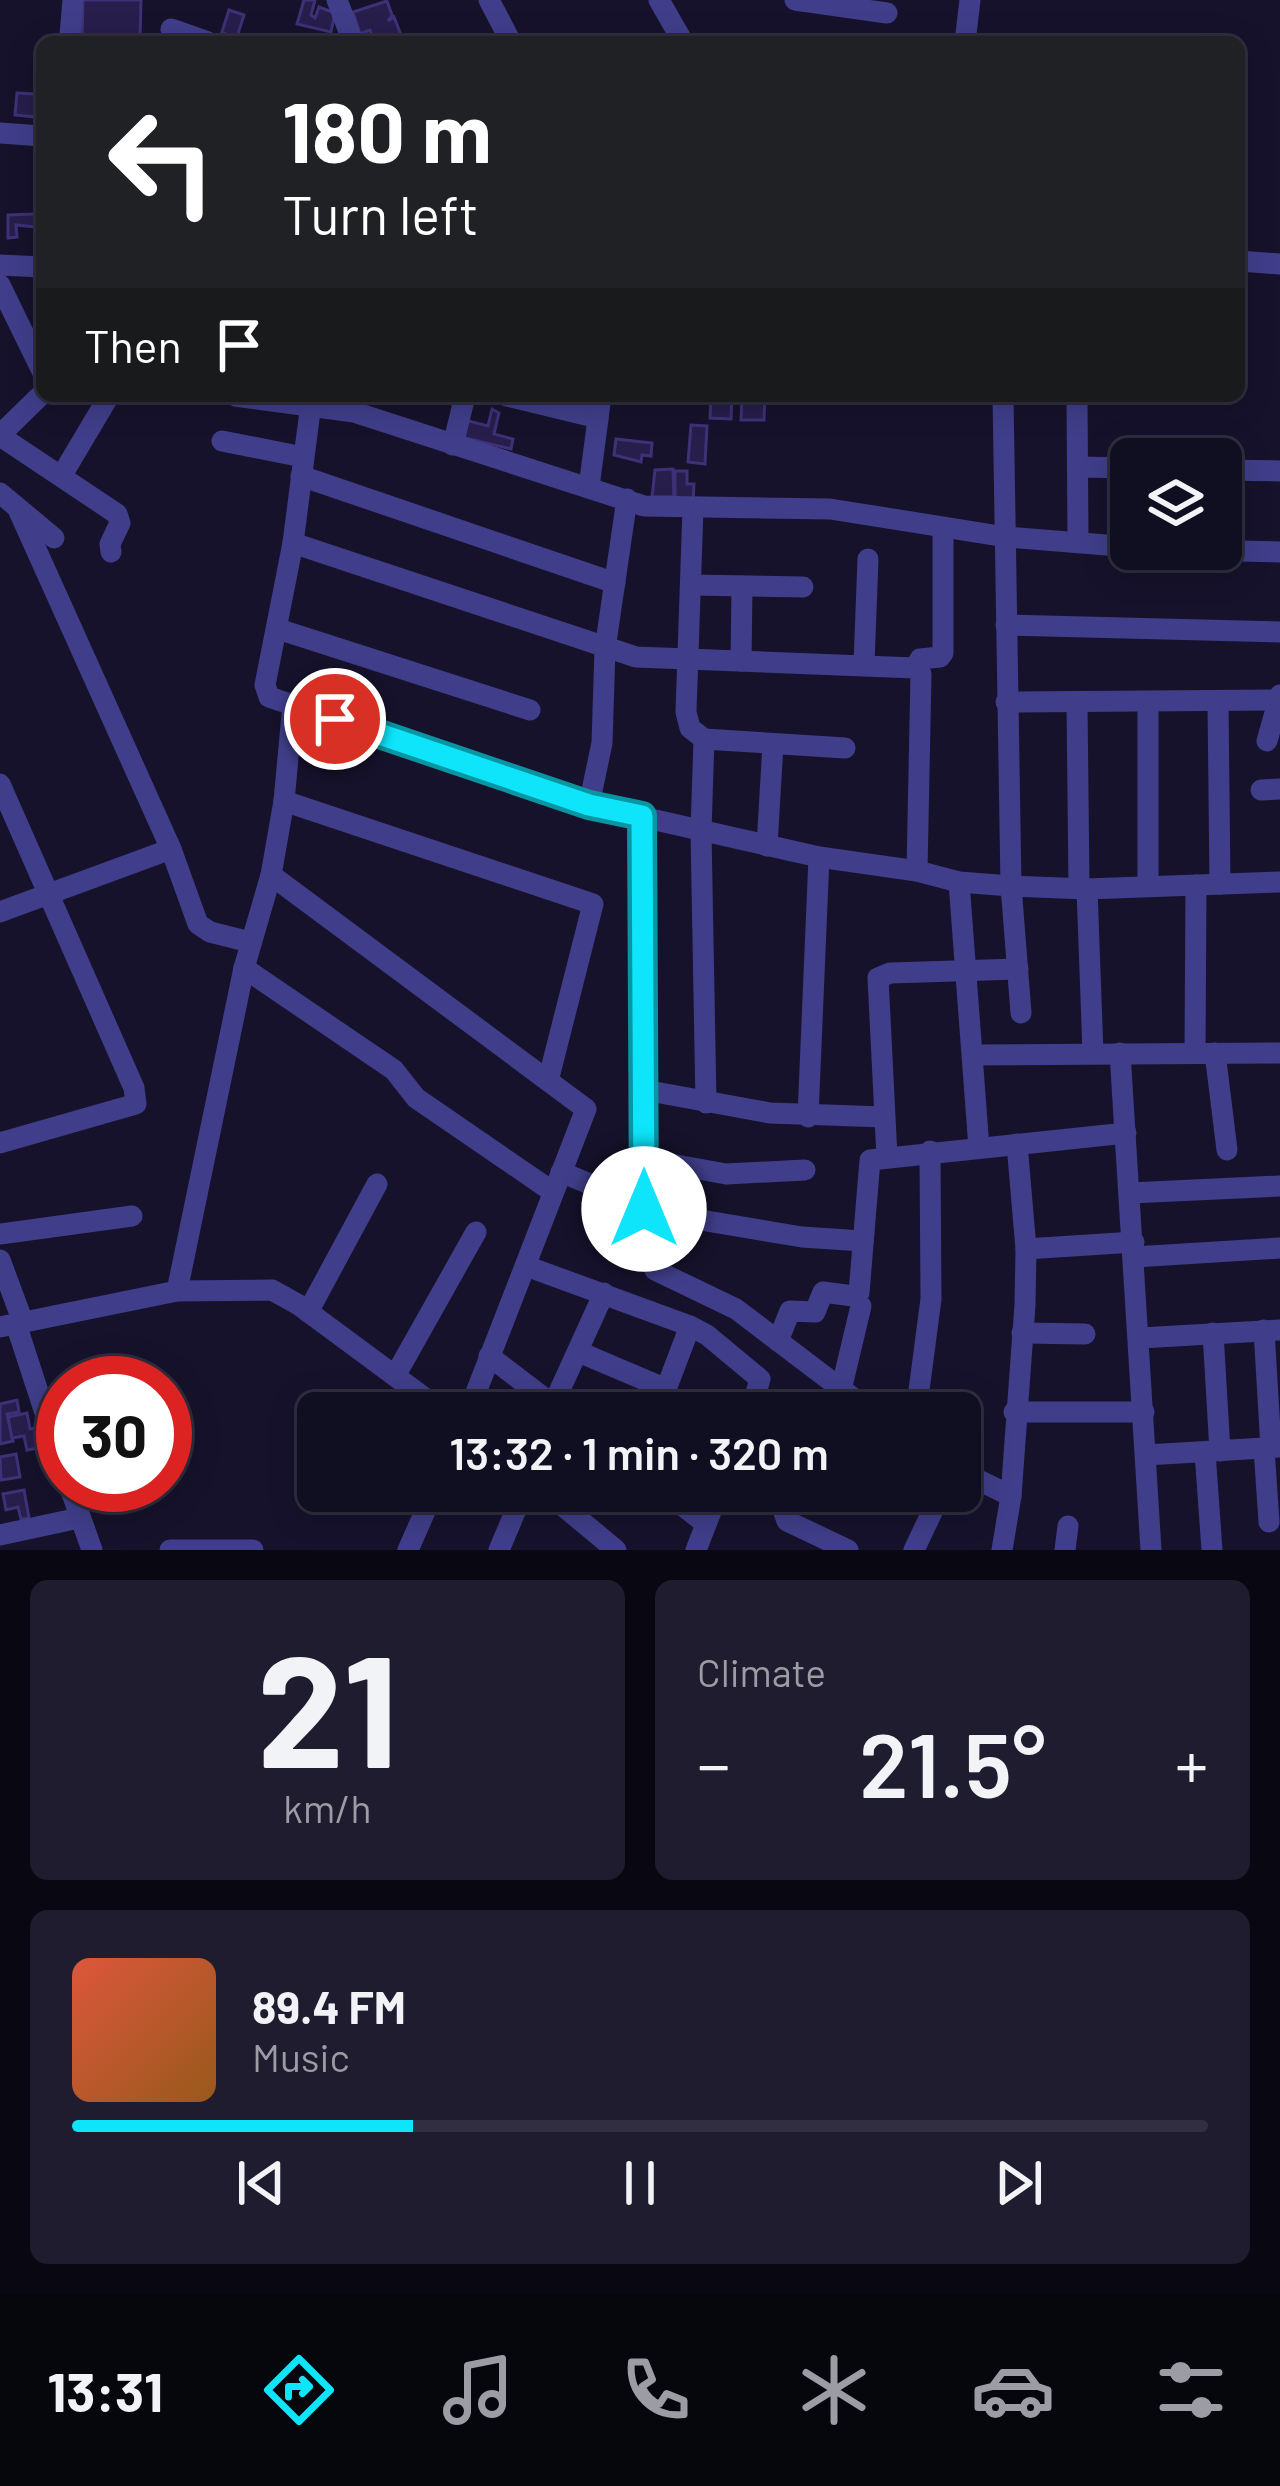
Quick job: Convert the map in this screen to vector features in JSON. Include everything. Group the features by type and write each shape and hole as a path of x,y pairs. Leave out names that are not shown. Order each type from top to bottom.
{"street":[{"path":"70,35 73,0"},
{"path":"337,0 351,36"},
{"path":"489,0 509,36"},
{"path":"659,0 680,36"},
{"path":"795,0 887,13"},
{"path":"966,36 970,0"},
{"path":"171,29 191,36"},
{"path":"0,133 36,136"},
{"path":"1245,261 1280,264"},
{"path":"0,265 36,267"},
{"path":"0,285 36,359"},
{"path":"36,400 0,436 117,514 120,523 111,552"},
{"path":"62,475 105,402"},
{"path":"300,402 355,404 453,445 644,506 830,509 943,529 1110,545"},
{"path":"453,445 464,402"},
{"path":"557,402 599,407 589,488"},
{"path":"1003,402 1011,886 1021,1013"},
{"path":"1077,402 1078,542"},
{"path":"311,403 293,543 266,692 269,698 589,805 819,857 959,882 1011,886 1280,882"},
{"path":"222,441 302,466 615,583"},
{"path":"1078,467 1110,468"},
{"path":"1242,470 1280,471"},
{"path":"589,805 602,743 605,649 627,499"},
{"path":"8,500 54,538"},
{"path":"8,500 171,848 198,924 250,942"},
{"path":"693,508 686,712 690,728 704,739 845,748"},
{"path":"915,668 920,659 943,653 943,529"},
{"path":"293,543 636,657 915,668 921,674 916,871"},
{"path":"1242,550 1280,551"},
{"path":"864,664 868,560"},
{"path":"692,585 803,587"},
{"path":"741,662 742,586"},
{"path":"1006,625 1280,632"},
{"path":"278,629 530,710"},
{"path":"1006,702 1279,702 1268,741"},
{"path":"1077,702 1093,1053"},
{"path":"1218,702 1220,884"},
{"path":"1148,703 1148,886"},
{"path":"177,1291 244,968 271,875 293,704"},
{"path":"704,739 700,831 706,1103"},
{"path":"766,846 772,744"},
{"path":"0,784 134,1088 136,1104 0,1144"},
{"path":"284,802 593,904 548,1081"},
{"path":"642,816 644,1209"},
{"path":"0,912 171,848"},
{"path":"808,1117 819,857"},
{"path":"271,875 586,1109 476,1392"},
{"path":"959,882 979,1148"},
{"path":"1196,885 1205,1053 1227,1150"},
{"path":"244,968 394,1070 416,1098 557,1182 644,1209 802,1237 863,1241"},
{"path":"887,1157 878,978 890,973 1018,969"},
{"path":"1120,1053 1151,1550"},
{"path":"973,1054 1280,1053"},
{"path":"644,1090 808,1117 884,1117"},
{"path":"778,1341 790,1311 815,1312 825,1291 857,1295 870,1160 1126,1133"},
{"path":"1002,1550 1011,1496 1026,1249 1017,1144"},
{"path":"919,1392 931,1299 930,1151"},
{"path":"644,1159 726,1174 805,1170"},
{"path":"308,1312 377,1184"},
{"path":"1130,1193 1280,1186"},
{"path":"0,1234 132,1216"},
{"path":"395,1376 476,1232"},
{"path":"1026,1249 1280,1248"},
{"path":"0,1259 13,1324 36,1390"},
{"path":"526,1266 707,1335 757,1374 758,1392"},
{"path":"655,1270 736,1309 844,1392"},
{"path":"13,1324 177,1291 262,1288 285,1296 417,1392"},
{"path":"564,1392 604,1293"},
{"path":"841,1390 861,1306"},
{"path":"665,1392 690,1326"},
{"path":"1140,1337 1272,1330 1269,1522"},
{"path":"1022,1333 1085,1334"},
{"path":"1212,1550 1213,1334"},
{"path":"579,1352 666,1389"},
{"path":"490,1356 536,1392"},
{"path":"1014,1412 1144,1412"},
{"path":"1146,1455 1272,1448"},
{"path":"981,1482 1011,1496"},
{"path":"77,1512 92,1550"},
{"path":"408,1550 425,1512"},
{"path":"500,1550 515,1512"},
{"path":"569,1512 607,1546"},
{"path":"691,1512 706,1524"},
{"path":"696,1550 711,1512"},
{"path":"784,1512 787,1521 848,1550"},
{"path":"914,1550 932,1512"},
{"path":"0,1535 79,1518"},
{"path":"1065,1550 1068,1526"},
{"path":"170,1550 253,1550"}],"building":[{"path":"83,0 141,0 140,36 82,36"},
{"path":"304,0 315,0 311,15 315,18 319,7 335,13 331,32 297,24"},
{"path":"387,1 392,15 388,21 394,17 402,36 372,36 370,30 360,34 353,12"},
{"path":"229,10 244,15 237,36 222,32"},
{"path":"17,93 36,94 35,117 15,115"},
{"path":"35,214 36,227 16,225 17,237 8,238 8,215"},
{"path":"711,402 732,402 731,419 710,418"},
{"path":"742,402 765,402 764,420 741,420"},
{"path":"492,409 499,413 494,434 513,439 511,449 457,436 461,419 488,426"},
{"path":"691,425 707,426 705,464 688,462"},
{"path":"616,439 652,443 651,456 642,455 641,462 614,455"},
{"path":"673,469 674,497 652,497 655,470"},
{"path":"675,471 687,471 687,484 694,484 693,502 675,502"},
{"path":"17,1400 19,1412 7,1414 13,1441 0,1444 0,1404"},
{"path":"27,1413 30,1429 36,1428 36,1448 27,1450 24,1436 12,1438 8,1417"},
{"path":"16,1454 20,1477 1,1480 0,1457"},
{"path":"24,1490 29,1518 21,1519 18,1507 6,1510 3,1494"}],"route":[{"path":"335,719 589,805 642,816 644,1209"}]}
